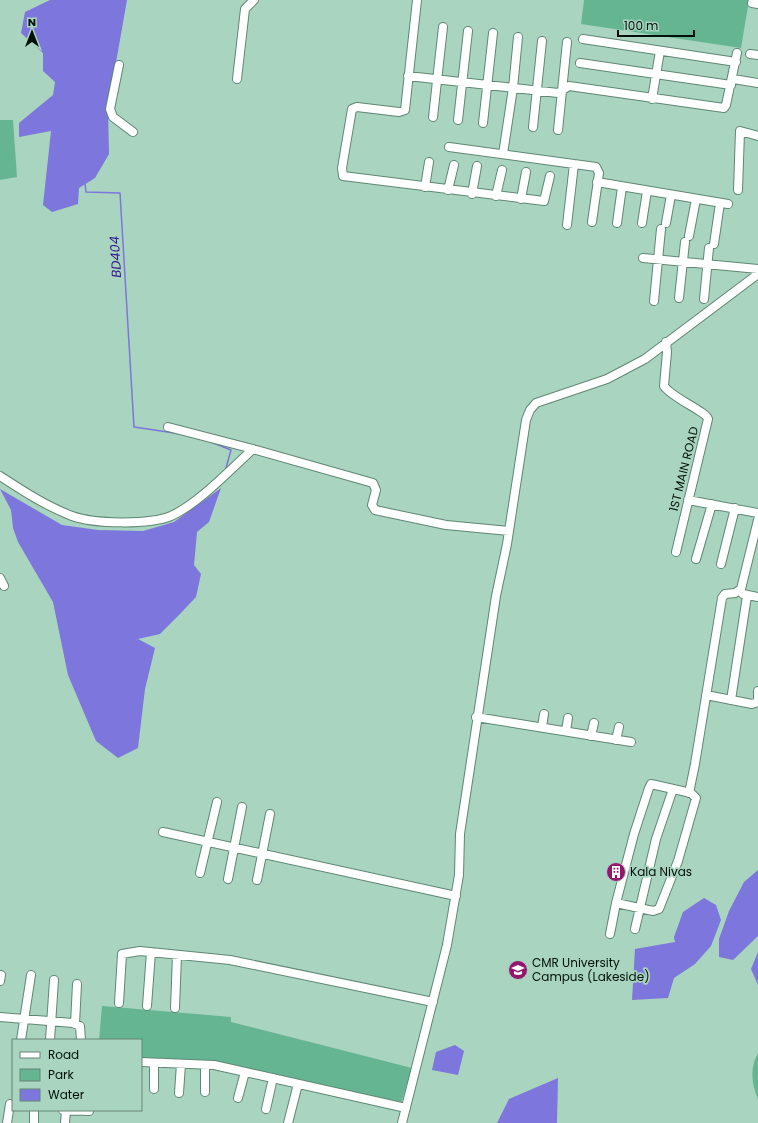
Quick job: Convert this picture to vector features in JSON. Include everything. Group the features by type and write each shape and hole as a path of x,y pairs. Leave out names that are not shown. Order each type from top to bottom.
{"street":[{"path":"237,79 245,9 254,0"},
{"path":"417,0 404,112 352,108 342,175 349,178 472,194 544,201 550,176"},
{"path":"433,117 443,27"},
{"path":"458,120 468,31"},
{"path":"483,123 493,33"},
{"path":"503,154 513,88 518,37"},
{"path":"583,39 736,62"},
{"path":"534,127 542,41"},
{"path":"558,130 567,42"},
{"path":"652,99 660,51"},
{"path":"408,76 558,93 562,92 569,86 652,99 724,108 732,82 737,53"},
{"path":"580,63 656,74 732,82 758,83"},
{"path":"119,65 110,108 113,117 133,132"},
{"path":"738,190 740,131 758,136"},
{"path":"449,147 596,167 599,173 592,222"},
{"path":"425,187 429,162"},
{"path":"567,225 574,164"},
{"path":"448,190 454,165"},
{"path":"472,194 477,166"},
{"path":"496,196 502,170"},
{"path":"521,199 526,172"},
{"path":"597,182 724,203 711,246 704,299"},
{"path":"617,223 622,187"},
{"path":"642,223 647,191"},
{"path":"654,301 658,259 671,195"},
{"path":"679,298 683,262 696,199"},
{"path":"643,258 758,269"},
{"path":"402,1123 433,1002 456,896 459,875 460,834 476,717 496,596 509,531 526,420 532,407 536,403 606,379 644,358 758,274"},
{"name":"1ST MAIN ROAD","path":"666,342 667,352 664,386 674,396 705,414 708,419 676,552"},
{"path":"168,427 253,449 374,484 376,490 372,505 375,510 446,525 509,531"},
{"path":"0,476 45,503 73,517 114,522 150,522 172,515 194,501 253,449"},
{"path":"688,500 758,513"},
{"path":"696,559 712,504"},
{"path":"721,564 735,508"},
{"path":"689,793 722,598 725,594 735,593 741,589 758,520"},
{"path":"0,578 4,586"},
{"path":"741,589 747,596 758,598"},
{"path":"731,700 747,596"},
{"path":"706,695 754,704 758,702 758,691"},
{"path":"542,727 544,714"},
{"path":"476,717 631,742"},
{"path":"566,731 568,718"},
{"path":"591,736 594,724"},
{"path":"616,740 619,727"},
{"path":"610,934 616,903 634,834 650,785 654,784 695,795 696,798 678,861 659,909 653,911 616,903"},
{"path":"634,929 656,839 673,789"},
{"path":"200,873 216,802"},
{"path":"228,879 242,808"},
{"path":"257,880 270,814"},
{"path":"164,832 456,896"},
{"path":"119,1003 122,954 140,951 230,960 433,1002"},
{"path":"147,1006 151,952"},
{"path":"175,1008 177,955"},
{"path":"21,1039 31,975"},
{"path":"50,1039 54,980"},
{"path":"74,1024 78,984"},
{"path":"0,1017 74,1024 80,1026 81,1039"},
{"path":"142,1062 205,1065 245,1072 406,1108"},
{"path":"154,1063 154,1089"},
{"path":"179,1093 181,1064"},
{"path":"205,1065 205,1092"},
{"path":"238,1098 245,1072"},
{"path":"266,1109 273,1078"},
{"path":"288,1123 298,1084"},
{"path":"0,1103 11,1104 7,1123"},
{"path":"34,1111 34,1123"},
{"path":"65,1111 65,1123"}],"green space":[{"path":"584,0 749,0 741,48 581,24"},
{"path":"0,120 13,120 17,177 0,180"},
{"path":"102,1006 231,1017 231,1022 412,1068 401,1103 219,1062 142,1059 142,1039 99,1039"},
{"path":"758,1053 758,1099 752,1076 755,1058"}],"water":[{"path":"50,0 127,0 108,108 109,154 95,178 79,188 78,204 52,212 43,205 51,131 19,137 19,123 53,95 55,82 43,71 43,53 21,33 25,12"},
{"path":"221,488 209,522 197,532 194,565 201,574 196,597 160,634 138,639 155,648 145,689 138,748 118,758 96,741 68,675 53,602 18,542 13,528 11,510 0,489 62,525 98,530 143,531 174,522"},
{"path":"758,870 758,936 733,960 719,957 719,939 729,911 744,882"},
{"path":"704,898 716,905 721,920 711,946 695,964 674,978 668,998 632,1000 635,949 675,942 674,937 683,912"},
{"path":"758,952 758,985 751,969"},
{"path":"455,1045 464,1051 458,1075 432,1070 436,1052"},
{"path":"558,1078 557,1123 497,1123 509,1099"}],"waterway":[{"name":"BD404","path":"85,184 86,192 120,193 134,427 181,434"},
{"name":"BD404","path":"211,442 231,450 226,468"}],"place":[{"name":"Kala Nivas","path":"616,872"},
{"name":"CMR University Campus (Lakeside)","path":"518,970"}]}
